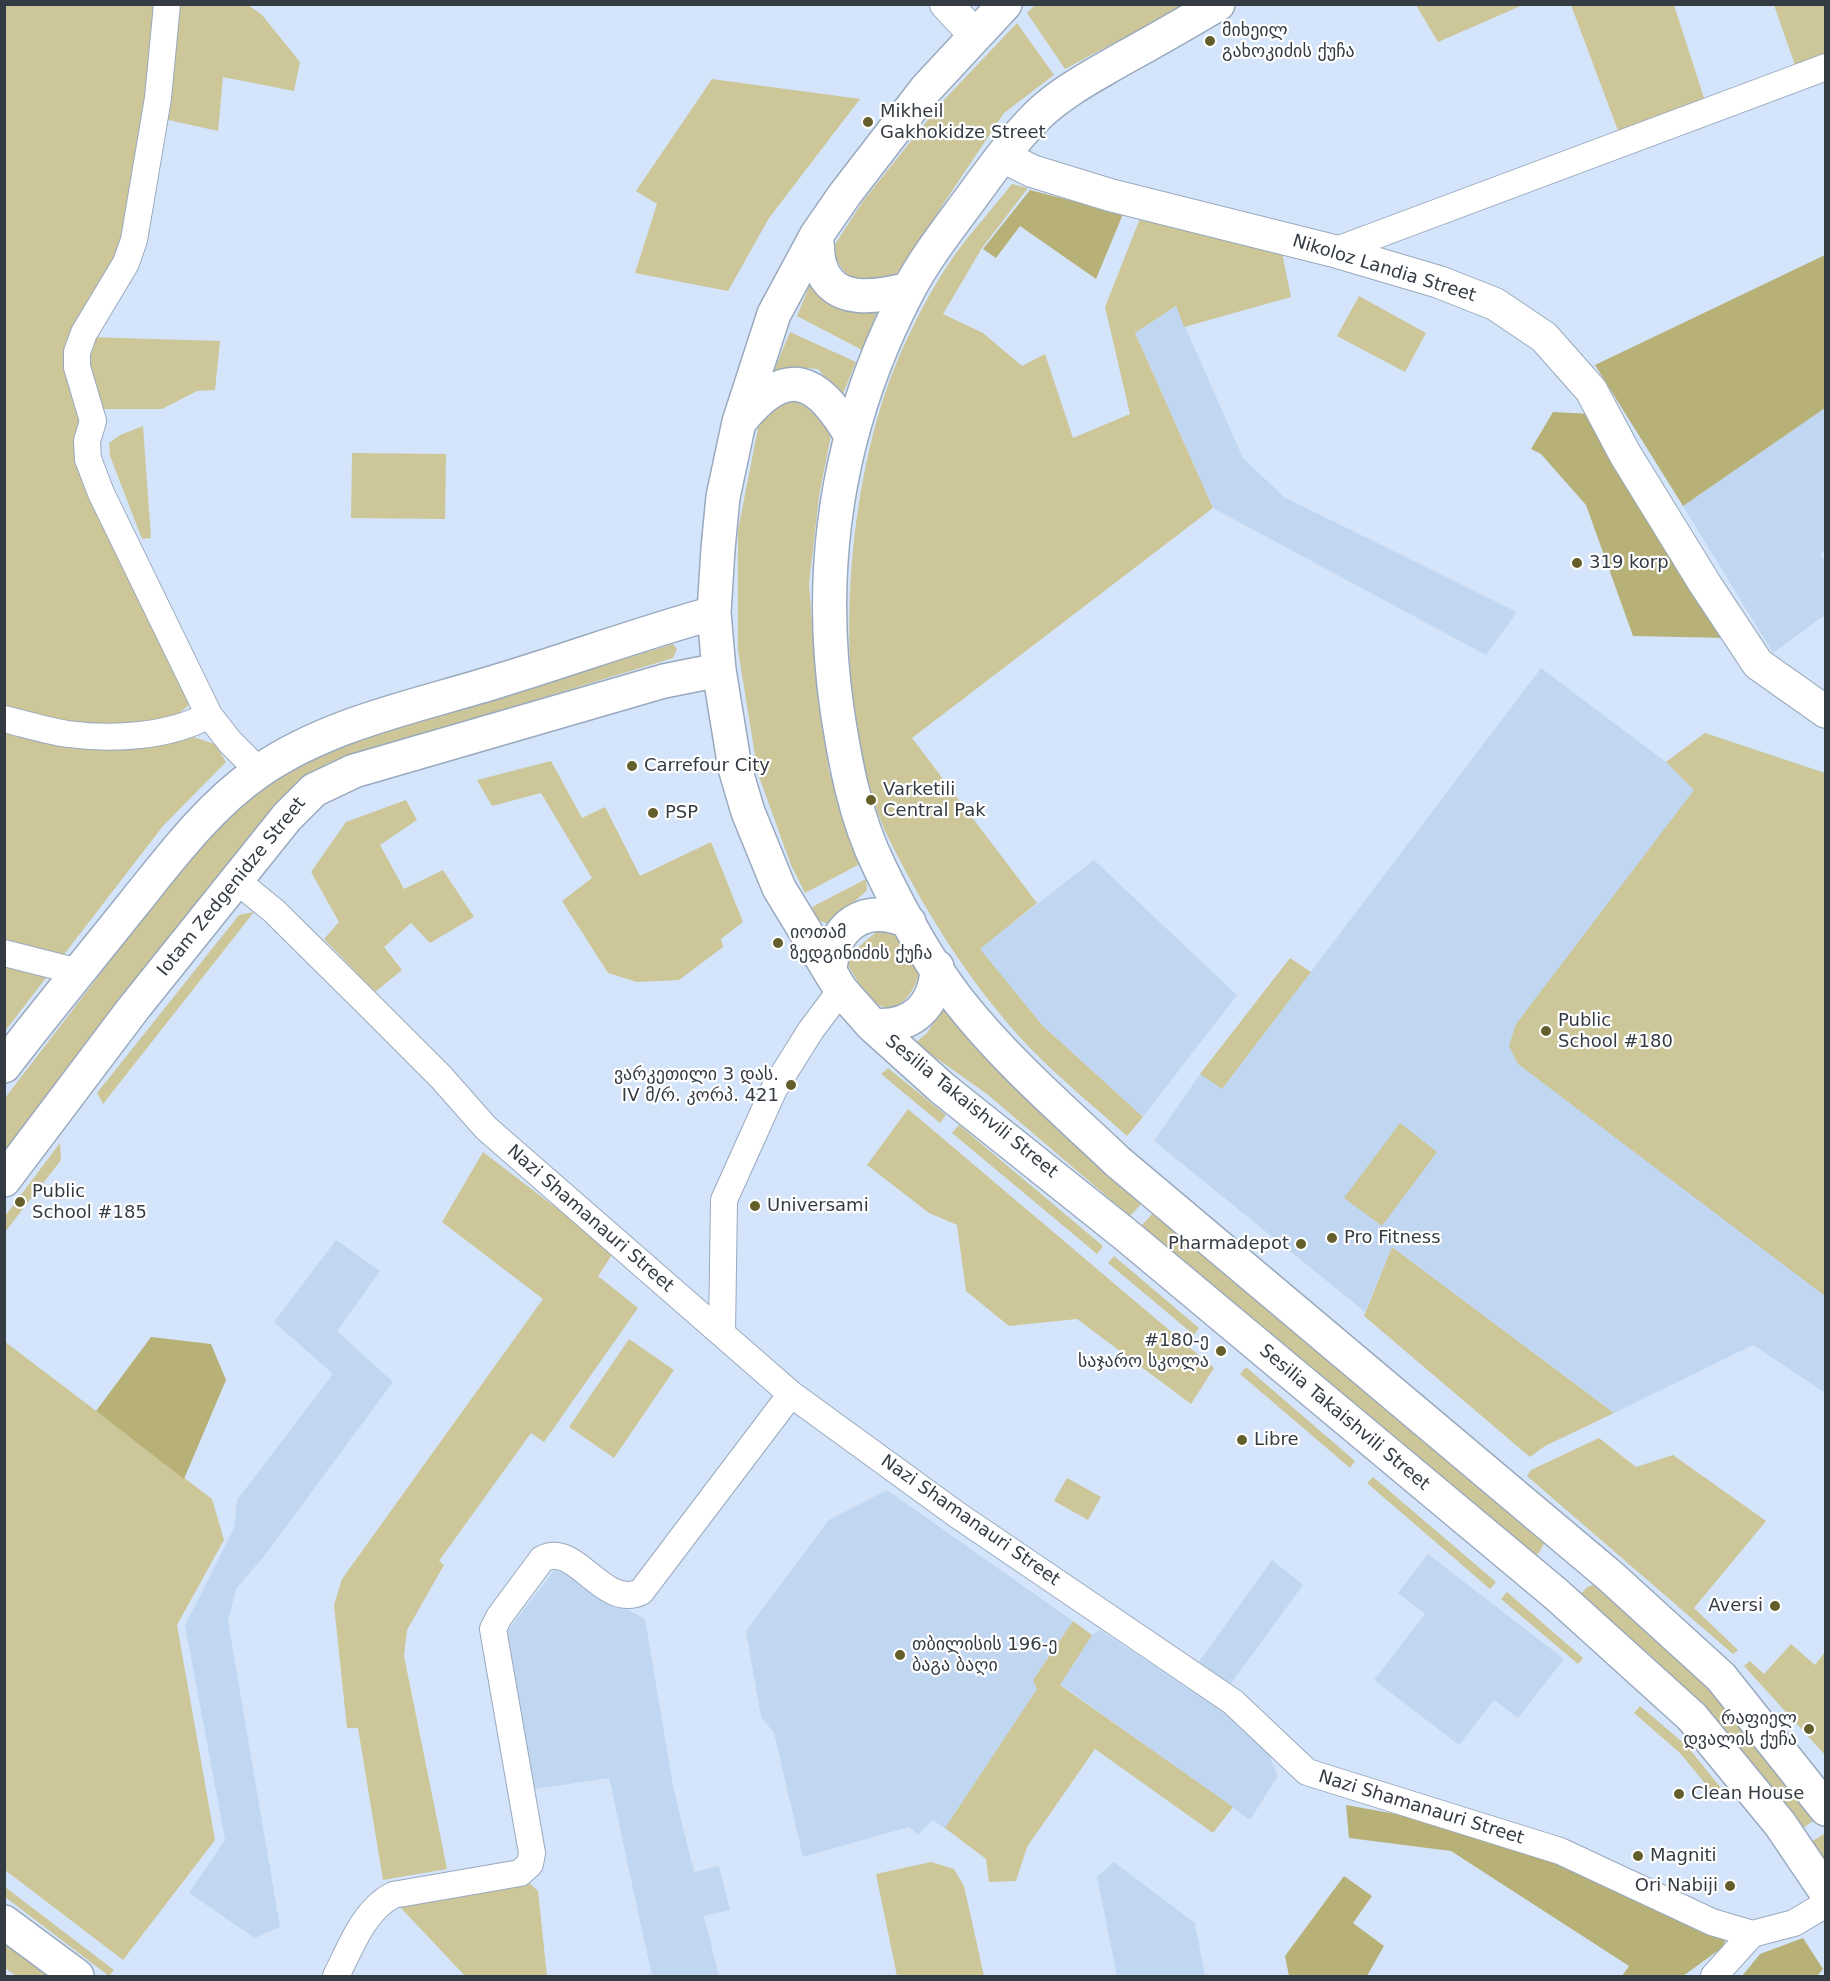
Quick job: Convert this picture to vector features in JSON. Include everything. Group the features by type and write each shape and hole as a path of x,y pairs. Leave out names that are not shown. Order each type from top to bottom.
{"main road":[{"name":"Sesilia Takaishvili Street","path":"1005,4 926,89 884,141 816,236 774,314 739,422 723,497 714,613 719,670 735,768 748,812 779,888 835,981 872,1025 942,1088 1126,1234 1522,1566 1692,1717 1780,1824 1826,1892"},
{"path":"1218,4 1070,88 1040,113 1002,156 944,234 909,289 866,387 850,434 838,491 829,571 834,686 842,743 862,824 877,863 909,922 957,998 988,1034 1117,1161 1609,1575 1721,1677 1822,1796"},
{"path":"816,236 820,265 828,281 839,289 853,295 876,298 909,289"},
{"path":"739,422 758,400 773,389 801,385 826,399 850,434"},
{"path":"4,1066 195,831 235,789 259,771 301,746 347,728 650,631 714,613"},
{"name":"Iotam Zedgenidze Street","path":"4,1180 133,1009 301,800 328,781 449,742 664,681 719,670"},
{"path":"835,981 831,952 841,932 856,919 873,914 894,915 909,922"},
{"path":"872,1025 899,1024 923,1010 932,997 937,967"},
{"path":"1522,1566 1536,1566 1544,1561 1554,1544 1555,1529"},
{"path":"1574,1610 1568,1592 1574,1574 1583,1569 1593,1569 1609,1575"},
{"path":"4,1922 77,1977"}],"street":[{"path":"167,4 158,98 135,240 126,263 84,333 77,352 77,368 93,421 87,441 88,459 100,492 209,715 230,742 259,771"},
{"path":"946,4 975,35"},
{"path":"1334,251 1826,67"},
{"name":"Nikoloz Landia Street","path":"1002,156 1032,171 1110,195 1334,251 1439,282 1495,304 1544,337 1591,390 1624,454 1758,664 1826,712"},
{"path":"4,719 68,734 112,735 189,726 209,715"},
{"name":"Nazi Shamanauri Street","path":"237,881 274,910 441,1077 486,1128 790,1394 956,1514 1233,1702 1307,1772 1560,1851 1712,1922 1752,1934"},
{"path":"4,953 79,972"},
{"path":"722,1333 724,1200 774,1089 811,1030 835,981"},
{"path":"336,1977 369,1914 381,1901 404,1893 520,1873 530,1864 532,1853 493,1629 499,1617 542,1559 549,1555 564,1558 620,1597 632,1596 641,1592 790,1394"},
{"path":"1714,1977 1752,1934 1794,1923 1826,1904"}],"shaded area":[{"path":"5,5 161,5 129,236 74,339 81,419 191,703 175,717 92,727 5,711"},
{"path":"180,5 248,5 262,15 300,62 294,91 223,77 218,131 164,119"},
{"path":"1035,5 1185,5 1065,69 1027,13"},
{"path":"1416,5 1523,5 1438,42"},
{"path":"1571,5 1674,5 1705,101 1620,136"},
{"path":"1774,5 1825,5 1825,57 1796,68"},
{"path":"1017,23 1054,75 1004,113 896,275 874,281 856,280 849,276 837,261 832,249 863,201 942,102"},
{"path":"712,79 860,99 769,218 728,291 635,273 657,204 636,191"},
{"path":"1012,184 1028,188 982,248 943,314 983,333 1022,366 1045,354 1073,438 1130,414 1105,307 1141,216 1282,253 1291,297 1184,327 1176,306 1135,333 1213,508 912,738 1037,903 980,949 1042,1025 1143,1117 1127,1136 1052,1070 1019,1036 997,1011 957,956 921,899 890,841 871,791 858,735 851,675 849,613 853,550 861,490 873,433 895,367 926,301 954,256"},
{"path":"1030,190 1123,214 1096,279 1020,226 996,258 983,249"},
{"path":"1825,255 1825,408 1683,506 1595,365"},
{"path":"811,282 825,297 840,306 857,311 877,312 862,350 797,316"},
{"path":"1359,296 1426,333 1405,372 1337,336"},
{"path":"1176,306 1243,458 1284,497 1517,612 1486,655 1213,508 1135,333"},
{"path":"790,332 856,362 842,396 818,369 792,367 772,375"},
{"path":"87,337 220,341 215,390 197,391 162,409 93,409"},
{"path":"795,401 818,414 831,435 819,496 809,584 818,700 829,771 860,864 805,893 791,865 758,774 738,650 738,530 760,418 776,406"},
{"path":"1825,408 1826,550 1820,554 1825,562 1825,615 1773,653 1683,506"},
{"path":"1553,412 1593,414 1727,638 1633,636 1586,505 1541,454 1531,449"},
{"path":"143,426 151,538 142,539 110,456 109,443 120,435"},
{"path":"352,453 446,454 445,519 351,518"},
{"path":"673,644 677,649 673,658 328,763 291,795 5,1166 5,1098 193,853 254,788 323,750"},
{"name":"Public School #180","path":"1541,668 1666,762 1705,733 1825,773 1825,1393 1753,1345 1614,1413 1392,1247 1365,1312 1154,1141 1200,1074 1222,1089"},
{"path":"5,730 148,743 193,737 215,744 226,762 163,826 5,1031"},
{"path":"1705,733 1825,773 1825,1296 1518,1064 1509,1046 1516,1024 1694,790 1666,762"},
{"path":"551,761 582,818 605,807 640,876 711,842 743,922 721,939 723,947 679,980 637,982 608,973 562,901 592,878 541,793 492,806 477,780"},
{"path":"406,800 417,820 380,845 404,889 443,870 474,917 430,943 411,923 384,947 402,970 375,992 324,939 339,922 311,872 346,822"},
{"path":"1094,860 1237,995 1143,1117 1042,1025 979,949"},
{"path":"866,879 867,890 862,895 828,924 818,920 812,907"},
{"path":"254,912 103,1104 97,1093 239,915"},
{"path":"881,928 895,930 920,969 916,984 906,998 900,1004 885,1008 873,1001 848,966 849,955"},
{"path":"1290,958 1311,972 1222,1089 1200,1074"},
{"path":"946,1004 1145,1200 1130,1216 987,1094 915,1043 927,1033"},
{"path":"888,1068 946,1115 940,1123 881,1074"},
{"path":"908,1109 1214,1368 1191,1404 1077,1319 1009,1326 966,1291 957,1225 929,1213 867,1165"},
{"path":"1400,1123 1437,1152 1382,1226 1344,1198"},
{"path":"959,1125 1103,1246 1097,1254 952,1133"},
{"path":"60,1143 61,1160 5,1232 5,1216"},
{"path":"483,1152 614,1252 598,1276 638,1308 544,1442 531,1433 439,1561 444,1565 407,1630 404,1656 447,1869 383,1880 358,1728 347,1728 334,1605 342,1579 543,1299 442,1222"},
{"path":"1156,1210 1544,1543 1542,1549 1529,1558 1141,1226"},
{"path":"336,1240 380,1271 337,1331 393,1382 265,1555 236,1589 228,1621 280,1927 255,1938 189,1893 225,1840 185,1625 234,1528 237,1500 333,1374 274,1322"},
{"path":"1392,1247 1614,1413 1545,1446 1530,1457 1364,1316"},
{"path":"1114,1256 1199,1328 1194,1335 1108,1263"},
{"path":"151,1337 211,1344 226,1380 184,1479 96,1411"},
{"path":"629,1339 674,1370 614,1458 569,1427"},
{"path":"4,1341 212,1499 224,1540 177,1625 215,1840 123,1960 5,1870"},
{"path":"1246,1367 1355,1461 1350,1468 1240,1374"},
{"path":"1599,1438 1636,1467 1673,1455 1766,1521 1694,1608 1738,1650 1733,1654 1527,1476 1531,1470"},
{"path":"1373,1477 1496,1582 1490,1589 1367,1483"},
{"path":"1067,1478 1101,1497 1088,1520 1054,1501"},
{"name":"თბილისის 196-ე ბაგა ბაღი","path":"887,1490 1073,1621 1033,1680 1037,1689 945,1828 932,1820 918,1835 909,1827 803,1857 774,1733 761,1717 746,1631 829,1520"},
{"path":"1428,1554 1564,1659 1518,1718 1494,1700 1459,1745 1374,1680 1425,1614 1398,1593"},
{"path":"1272,1560 1303,1585 1230,1685 1198,1663"},
{"path":"555,1569 645,1619 674,1791 694,1872 719,1866 730,1910 704,1916 719,1976 652,1976 609,1778 528,1790 503,1637"},
{"path":"1593,1585 1690,1669 1724,1704 1815,1820 1801,1829 1580,1595 1587,1587"},
{"path":"1507,1592 1583,1658 1578,1664 1501,1599"},
{"path":"1073,1621 1092,1635 1060,1685 1233,1807 1213,1833 1095,1749 1027,1847 1016,1881 989,1882 986,1859 945,1828 1037,1689 1033,1680"},
{"path":"1100,1630 1262,1738 1278,1776 1250,1820 1060,1684 1092,1635"},
{"path":"1791,1644 1815,1665 1825,1652 1825,1755 1744,1666 1750,1661 1764,1674"},
{"path":"1640,1706 1687,1746 1725,1793 1717,1798 1680,1753 1634,1713"},
{"path":"1346,1805 1484,1830 1726,1938 1723,1947 1683,1976 1622,1976 1629,1966 1451,1851 1349,1838"},
{"path":"1824,1834 1825,1836 1825,1871 1809,1843"},
{"path":"931,1862 954,1869 964,1886 984,1976 897,1976 876,1874"},
{"path":"1114,1862 1195,1923 1205,1976 1117,1976 1097,1877"},
{"path":"1344,1876 1372,1896 1353,1923 1384,1946 1367,1976 1289,1976 1285,1956"},
{"path":"520,1881 529,1883 538,1891 547,1976 465,1976 401,1908 408,1898"},
{"path":"5,1887 114,1970 109,1976 5,1897"},
{"path":"1803,1938 1823,1969 1817,1976 1742,1976 1760,1954"},
{"path":"4,1942 50,1976 16,1976 5,1968"}],"place":[{"name":"მიხეილ გახოკიძის ქუჩა","path":"1210,41"},
{"name":"Mikheil Gakhokidze Street","path":"868,122"},
{"name":"319 korp","path":"1577,563"},
{"name":"Carrefour City","path":"632,766"},
{"name":"Varketili Central Pak","path":"871,800"},
{"name":"PSP","path":"653,813"},
{"name":"იოთამ ზედგინიძის ქუჩა","path":"778,943"},
{"name":"Public School #180","path":"1546,1031"},
{"name":"ვარკეთილი 3 დას. IV მ/რ. კორპ. 421","path":"791,1085"},
{"name":"Public School #185","path":"20,1202"},
{"name":"Universami","path":"755,1206"},
{"name":"Pro Fitness","path":"1332,1238"},
{"name":"Pharmadepot","path":"1301,1244"},
{"name":"#180-ე საჯარო სკოლა","path":"1221,1351"},
{"name":"Libre","path":"1242,1440"},
{"name":"Aversi","path":"1775,1606"},
{"name":"თბილისის 196-ე ბაგა ბაღი","path":"900,1655"},
{"name":"რაფიელ დვალის ქუჩა","path":"1809,1729"},
{"name":"Clean House","path":"1679,1794"},
{"name":"Magniti","path":"1638,1856"},
{"name":"Ori Nabiji","path":"1730,1886"}]}
